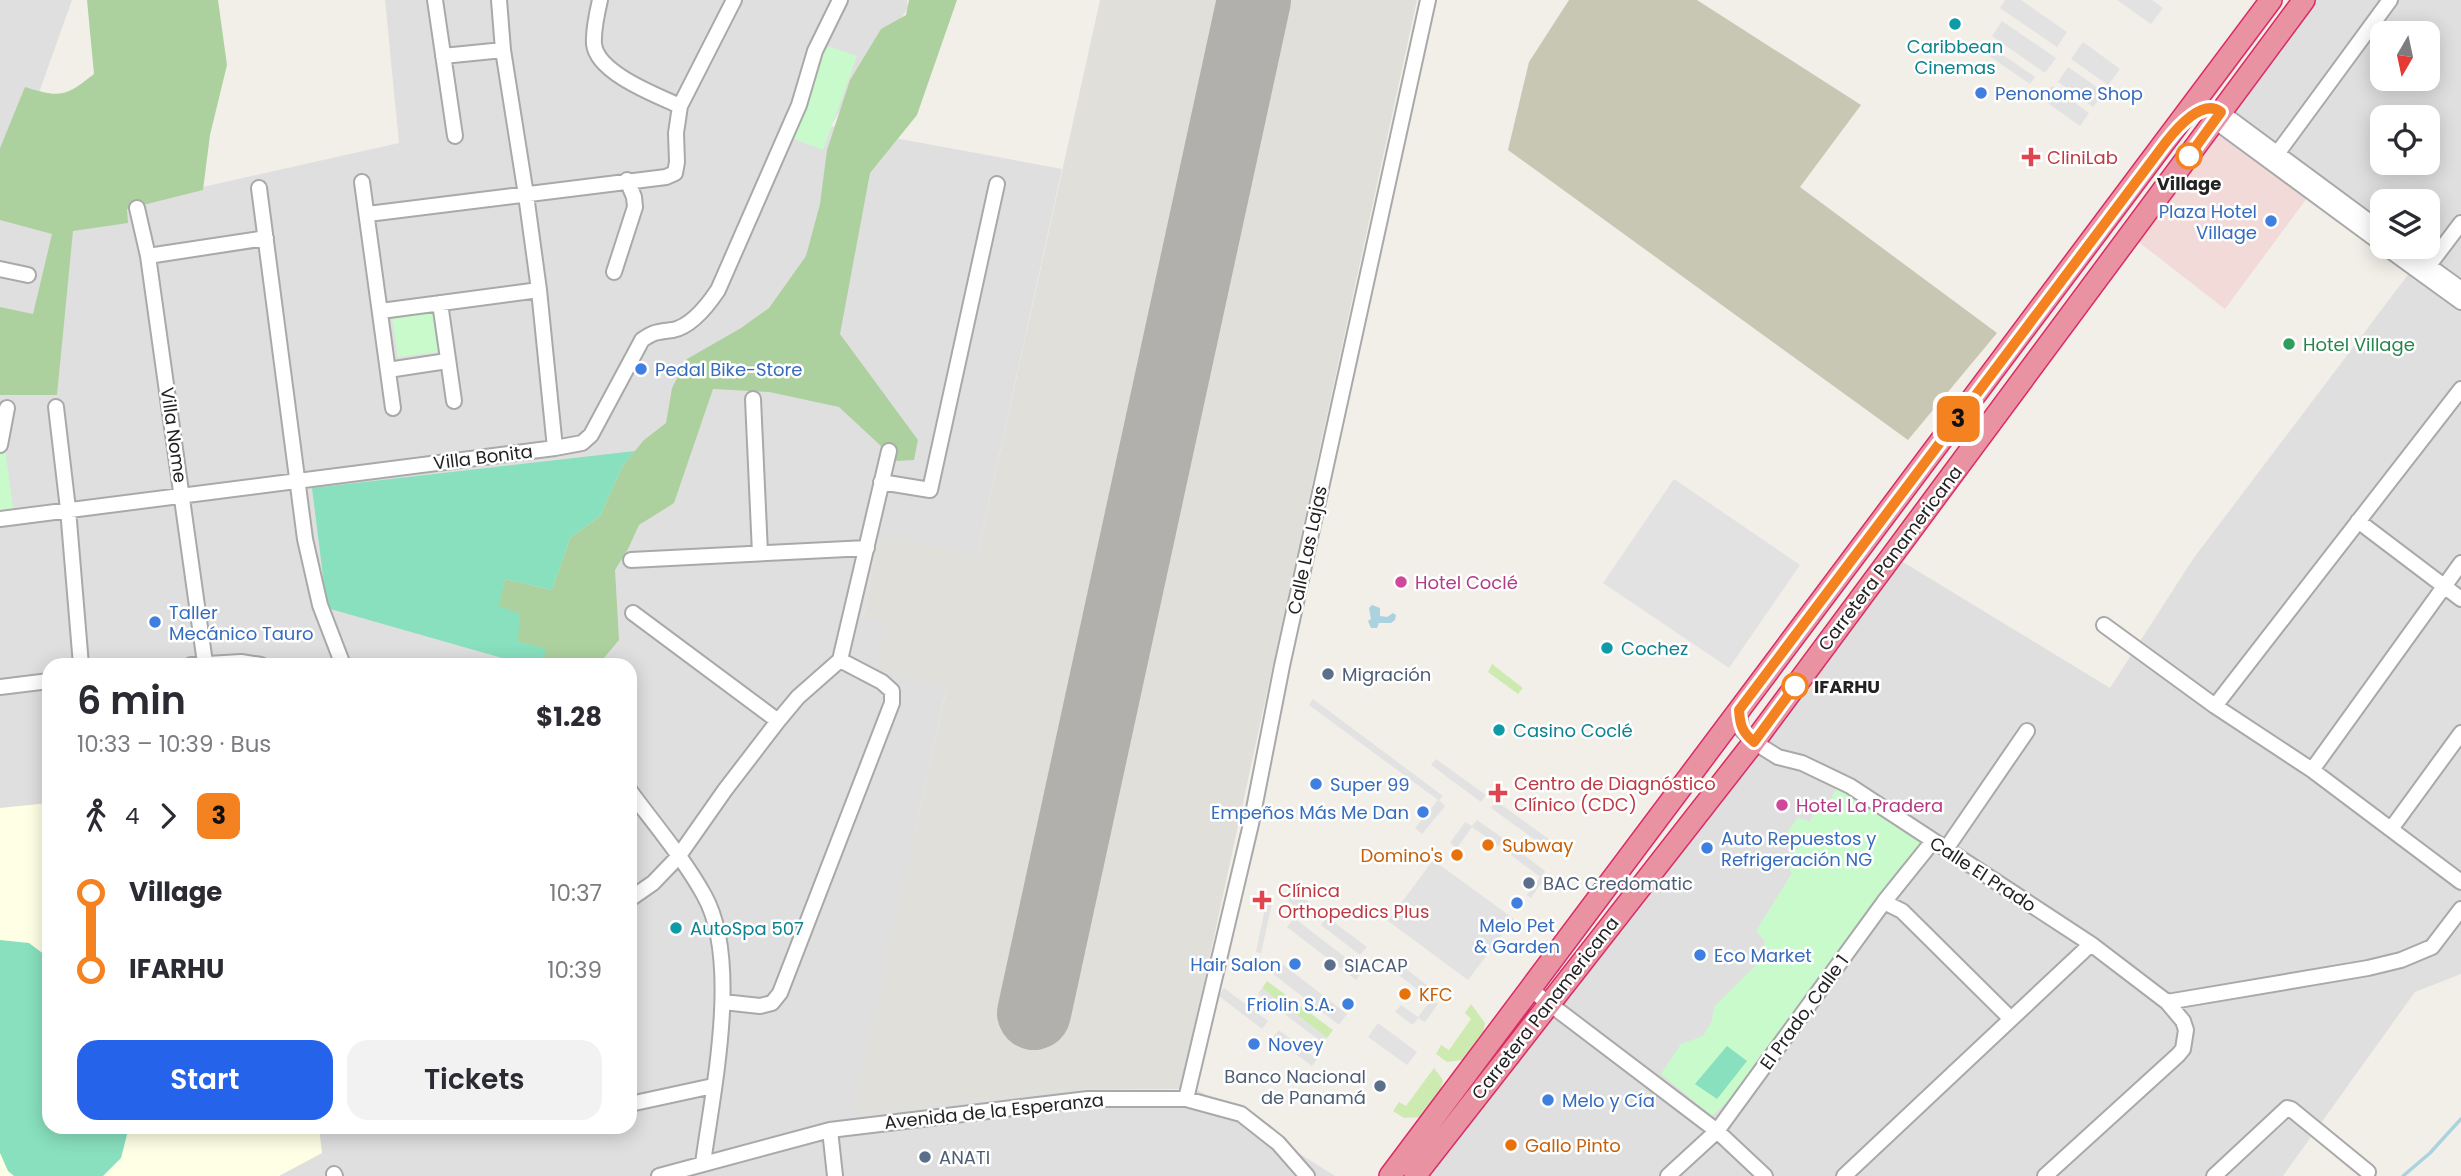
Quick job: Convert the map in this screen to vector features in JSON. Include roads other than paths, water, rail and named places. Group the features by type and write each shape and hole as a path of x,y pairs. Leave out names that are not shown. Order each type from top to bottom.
{"highway":[{"name":"Carretera Panamericana","path":"1390,1176 2271,0"},
{"name":"Carretera Panamericana","path":"1415,1176 1754,742 2215,114 2304,0"},
{"path":"2182,121 2215,114 2217,74"},
{"path":"1440,1144 1444,1126 1527,1015 1530,989"}],"street":[{"path":"435,0 455,136"},
{"name":"Villa Bonita","path":"0,519 555,448 539,290 503,50 499,0"},
{"path":"600,0 594,44 599,58 622,77 681,106"},
{"path":"368,214 666,177 675,173 676,133 681,106 734,0"},
{"path":"555,448 582,443 591,435 642,340 654,331 674,330 685,325 713,296 799,105 809,65 840,0"},
{"name":"Calle Las Lajas","path":"1186,1099 1251,824 1282,666 1428,0"},
{"path":"2274,158 2390,0"},
{"path":"443,56 503,50"},
{"path":"2215,114 2370,234"},
{"path":"2274,158 2370,223"},
{"path":"614,272 635,206 627,180"},
{"path":"362,182 393,408"},
{"path":"881,482 930,490 997,184"},
{"path":"259,188 305,539 320,606 340,658"},
{"name":"Villa Nome","path":"137,208 148,256 183,494 197,658"},
{"path":"2425,270 2461,223"},
{"path":"148,256 266,238"},
{"path":"2407,259 2461,289"},
{"path":"2414,259 2461,303"},
{"path":"0,270 28,275"},
{"path":"381,311 539,290"},
{"path":"440,303 454,401"},
{"path":"388,370 447,361"},
{"path":"2215,706 2461,389"},
{"path":"753,399 760,553"},
{"path":"56,407 80,658"},
{"path":"0,445 7,408"},
{"path":"637,894 653,883 678,856 725,790 798,697 840,660 889,451"},
{"path":"2358,521 2461,599"},
{"path":"631,560 867,548"},
{"path":"2312,770 2461,563"},
{"path":"633,613 778,721"},
{"path":"2104,625 2215,706 2312,770 2461,882"},
{"path":"723,1002 760,1006 772,1003 780,993 892,704 892,691 882,682 840,660"},
{"path":"0,687 42,682"},
{"path":"1739,710 1741,729 1754,742"},
{"path":"1946,849 2027,731"},
{"path":"2391,829 2461,733"},
{"path":"1714,743 1734,738 1754,742"},
{"name":"Calle El Prado","path":"1754,742 1778,757 1802,763 1850,786 2091,944 2167,1002"},
{"path":"637,800 705,897 716,926 722,956 723,1002 703,1163"},
{"name":"El Prado, Calle 1","path":"1668,1176 1717,1131 1884,901 1933,841"},
{"path":"1884,901 1902,911 2010,1018"},
{"path":"2167,1002 2401,960 2432,947 2461,909"},
{"path":"1843,1176 2091,944"},
{"path":"1530,989 1717,1131 1765,1176"},
{"path":"2045,1176 2183,1049 2186,1039 2183,1021 2167,1002"},
{"path":"637,1102 713,1086"},
{"name":"Avenida de la Esperanza","path":"667,1175 830,1130 1088,1099 1186,1099 1241,1114 1278,1143 1307,1176"},
{"path":"2214,1176 2287,1108 2368,1172"},
{"path":"830,1130 835,1176"}],"water":[{"path":"1372,605 1380,608 1380,616 1387,617 1393,613 1396,615 1395,620 1391,623 1379,623 1377,628 1371,628 1368,621 1371,619 1369,608"}],"waterway":[{"path":"2403,1176 2430,1153 2461,1119"}],"place":[{"name":"Caribbean Cinemas","path":"1955,24"},
{"name":"Penonome Shop","path":"1981,93"},
{"name":"Village","path":"2189,156"},
{"name":"CliniLab","path":"2031,157"},
{"name":"Plaza Hotel Village","path":"2271,221"},
{"name":"Hotel Village","path":"2289,344"},
{"name":"Pedal Bike-Store","path":"641,369"},
{"name":"Hotel Coclé","path":"1401,582"},
{"name":"Taller Mecánico Tauro","path":"155,622"},
{"name":"Cochez","path":"1607,648"},
{"name":"Migración","path":"1328,674"},
{"name":"IFARHU","path":"1795,686"},
{"name":"Casino Coclé","path":"1499,730"},
{"name":"Super 99","path":"1316,784"},
{"name":"Centro de Diagnóstico Clínico (CDC)","path":"1498,793"},
{"name":"Hotel La Pradera","path":"1782,805"},
{"name":"Empeños Más Me Dan","path":"1423,812"},
{"name":"Subway","path":"1488,845"},
{"name":"Auto Repuestos y Refrigeración NG","path":"1707,848"},
{"name":"Domino's","path":"1457,855"},
{"name":"BAC Credomatic","path":"1529,883"},
{"name":"Clínica Orthopedics Plus","path":"1262,900"},
{"name":"Melo Pet & Garden","path":"1517,903"},
{"name":"AutoSpa 507","path":"676,928"},
{"name":"Eco Market","path":"1700,955"},
{"name":"Hair Salon","path":"1295,964"},
{"name":"SIACAP","path":"1330,965"},
{"name":"KFC","path":"1405,994"},
{"name":"Friolin S.A.","path":"1348,1004"},
{"name":"Novey","path":"1254,1044"},
{"name":"Banco Nacional de Panamá","path":"1380,1086"},
{"name":"Melo y Cía","path":"1548,1100"},
{"name":"Gallo Pinto","path":"1511,1145"},
{"name":"ANATI","path":"925,1157"}]}
